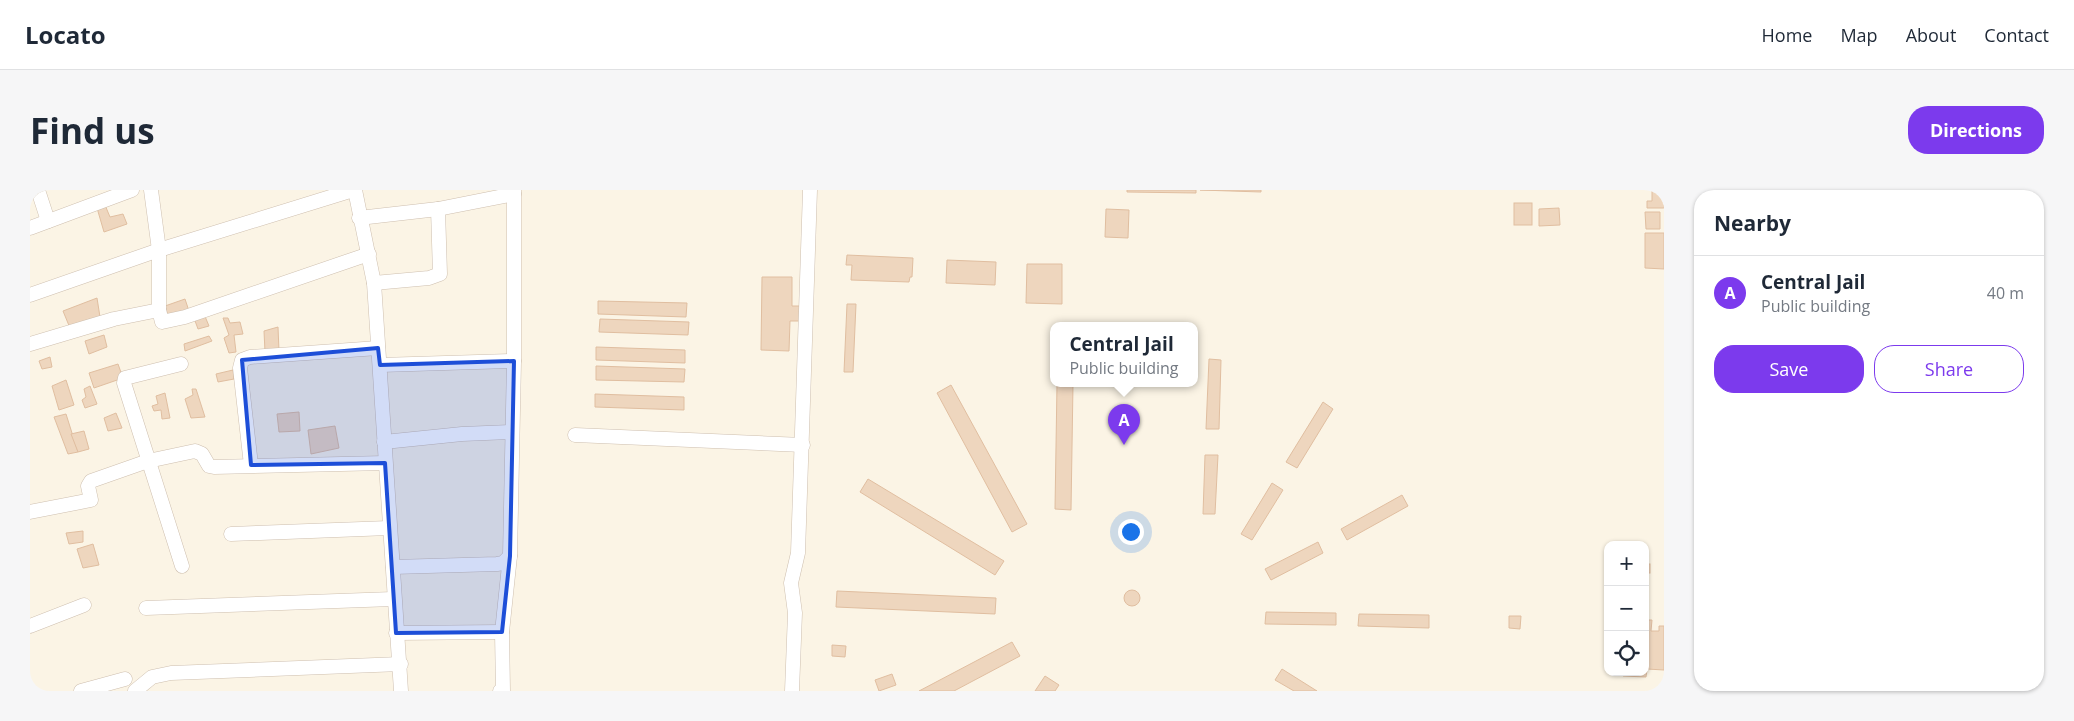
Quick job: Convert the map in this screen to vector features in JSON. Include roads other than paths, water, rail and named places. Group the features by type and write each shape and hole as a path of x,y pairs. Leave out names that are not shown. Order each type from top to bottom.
{"street":[{"path":"38,190 48,221"},
{"path":"30,228 132,190"},
{"path":"151,190 160,250 159,310 162,322 185,317 368,254"},
{"path":"30,295 160,250 354,190 374,283 393,566 393,599 400,664 400,691"},
{"path":"792,691 795,613 791,583 798,553 810,190"},
{"path":"360,218 438,209 514,192 514,361 510,556 502,632 503,691 500,691"},
{"path":"374,283 429,278 440,274 438,209"},
{"path":"30,344 114,320 159,310"},
{"path":"251,465 240,368 242,360 250,356 378,348"},
{"path":"380,365 514,361"},
{"path":"181,364 125,378 124,382 182,566"},
{"path":"384,442 462,434 512,432"},
{"path":"575,435 803,445"},
{"path":"30,512 91,500 88,486 91,481 148,460 195,451 202,454 209,466 386,462"},
{"path":"231,534 389,528"},
{"path":"393,566 497,564 503,563 510,556"},
{"path":"146,608 393,599"},
{"path":"30,626 84,605"},
{"path":"396,633 502,632"},
{"path":"135,691 152,677 171,673 400,664"},
{"path":"81,691 125,679"}],"place":[{"name":"Central Jail","path":"1124,445"}]}
